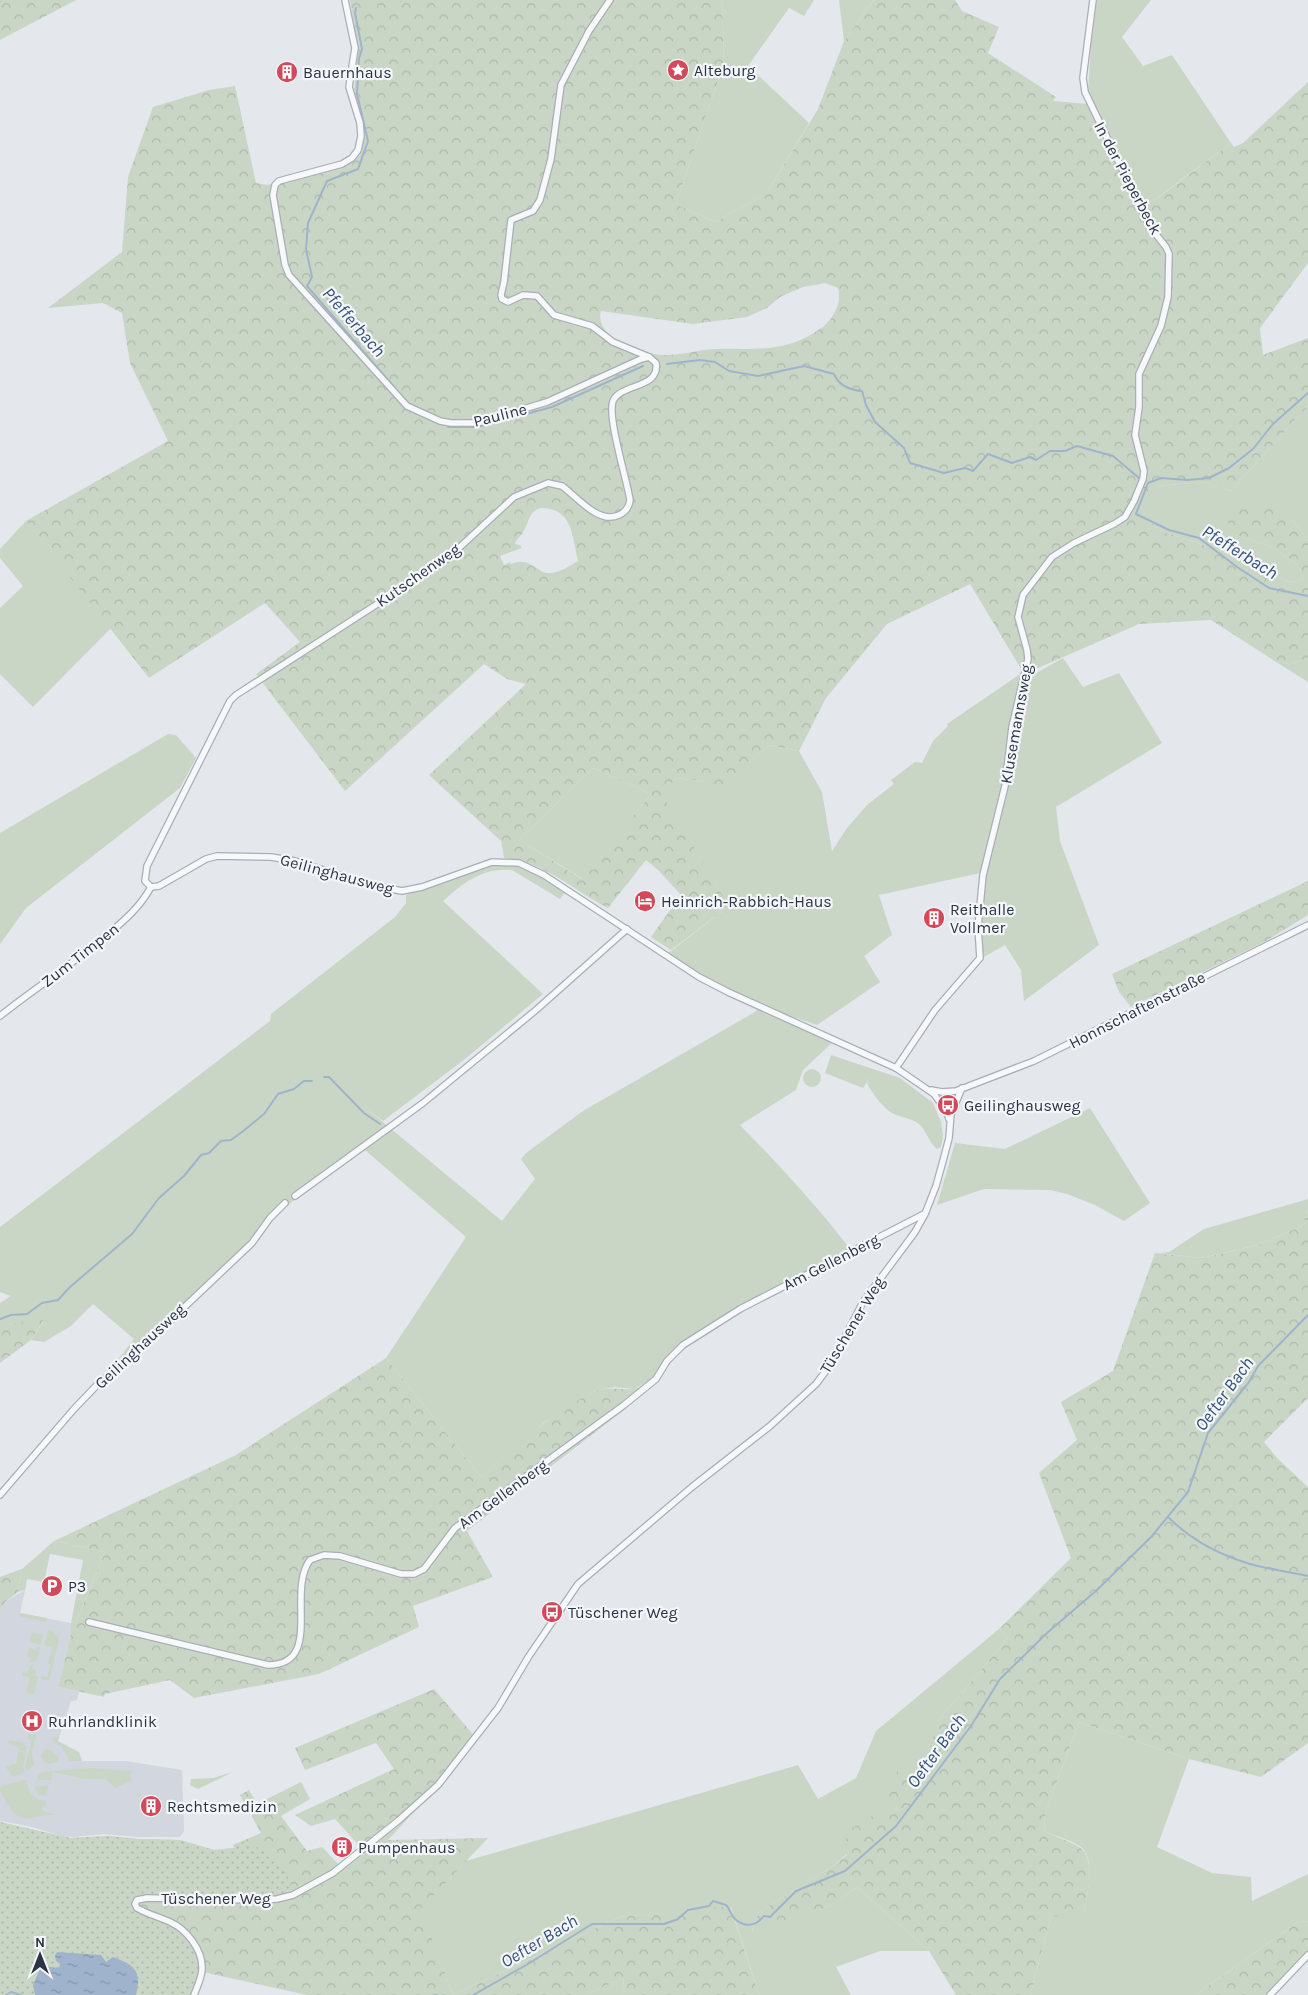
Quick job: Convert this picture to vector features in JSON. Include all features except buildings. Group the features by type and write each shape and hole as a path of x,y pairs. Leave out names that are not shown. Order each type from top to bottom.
{"street":[{"name":"Pauline","path":"345,0 355,48 349,87 360,123 360,142 358,150 352,158 342,164 279,181 276,185 273,195 285,265 289,276 407,406 421,414 451,423 477,423 548,402 649,357"},
{"path":"610,0 589,30 560,89 551,159 540,200 533,212 511,220 502,298 508,302 523,295 537,296 556,316 592,326 613,342 649,357"},
{"name":"In der Pieperbeck","path":"1093,0 1083,78 1085,92 1150,227 1166,247 1169,254 1166,311 1141,367 1138,380"},
{"name":"Kutschenweg","path":"151,887 145,880 147,866 230,701 236,695 447,559 496,512 519,494 545,484 556,484 562,486 595,512 605,517 615,517 626,510 630,500 612,408 617,396 652,378 656,365 649,357"},
{"name":"Klusemannsweg","path":"896,1068 936,1010 980,958 978,927 983,875 1005,786 1012,726 1028,659 1018,617 1023,596 1052,557 1074,543 1125,517 1134,501 1143,479 1144,471 1135,435 1139,407 1138,380"},
{"name":"Geilinghausweg","path":"151,887 159,886 206,859 217,856 251,855 279,858 371,885 402,891 422,888 486,863 510,861 519,863 544,875 699,977 896,1068 928,1089 938,1099 950,1123"},
{"name":"Zum Timpen","path":"0,1016 95,945 131,915 143,902 151,887"},
{"name":"Honnschaftenstraße","path":"948,1092 1056,1051 1308,925"},
{"path":"295,1196 423,1103 536,1010 627,929"},
{"name":"Tüschener Weg","path":"194,1995 202,1970 201,1960 190,1937 178,1926 137,1908 135,1904 137,1900 147,1898 260,1900 293,1895 333,1873 399,1820 438,1785 481,1731 578,1584 692,1487 770,1426 816,1384 831,1364 863,1302 925,1214 936,1186 949,1138 954,1104 962,1088"},
{"name":"Geilinghausweg","path":"928,1089 948,1092"},
{"name":"Geilinghausweg","path":"0,1495 74,1409 252,1243 270,1218 285,1203"},
{"name":"Am Gellenberg","path":"89,1622 268,1665 284,1663 292,1658 298,1647 301,1633 302,1577 310,1560 324,1555 340,1556 401,1574 414,1574 424,1569 455,1528 624,1405 656,1379 667,1361 683,1344 740,1309 925,1214"},
{"path":"1270,1995 1308,1955"}],"shaded area":[{"name":"Ruhrlandklinik","path":"25,1590 20,1613 71,1623 71,1634 58,1687 79,1692 77,1700 71,1701 58,1741 79,1752 82,1761 126,1761 182,1770 184,1831 180,1837 138,1837 104,1834 73,1837 0,1821 0,1609 6,1601"}],"green space":[{"path":"0,0 76,0 0,40"},
{"path":"350,0 722,0 724,63 676,204 715,222 766,194 818,109 844,41 874,0 955,0 962,11 999,27 988,53 1056,97 1053,101 1088,104 1140,211 1231,143 1234,147 1243,143 1308,82 1308,263 1260,328 1263,355 1308,338 1308,406 1231,491 1204,482 1156,486 1137,514 1164,532 1248,560 1291,583 1304,579 1298,565 1272,547 1232,534 1224,511 1264,506 1289,516 1308,540 1308,658 1284,667 1211,620 1139,624 1029,672 1023,672 970,584 887,624 826,698 799,751 769,745 724,788 701,781 676,778 662,795 729,906 671,950 651,937 681,895 646,860 608,908 546,871 533,865 504,858 501,841 429,775 526,684 507,679 484,664 345,791 256,674 300,642 265,603 149,678 26,521 168,441 130,363 122,313 103,303 48,308 122,252 128,177 153,107 209,90 235,86 256,183 267,185 352,163 360,155 364,134 354,90 358,49","holes":["825,283 838,288 839,292 837,306 830,320 821,329 801,340 777,347 715,349 672,355 657,354 645,352 622,343 612,337 601,321 601,311 693,324 747,317 767,308 780,297 803,287","537,509 552,510 560,513 565,519 572,534 578,561 552,573 547,573 524,562 511,564 510,562 504,565 500,556 522,548 520,545 515,544 515,542 522,534 531,514","593,768 651,794 582,879 519,840"]},
{"path":"722,0 814,0 804,16 789,8 748,66 809,123 766,194 715,222 676,204 724,63"},
{"path":"839,0 874,0 844,41"},
{"path":"1097,0 1151,0 1122,37 1143,66 1172,55 1231,143 1145,208 1088,92 1091,44"},
{"path":"1308,406 1308,540 1289,516 1232,534 1272,547 1298,565 1304,579 1291,583 1248,560 1164,532 1137,514 1155,486 1204,482 1231,491"},
{"path":"26,521 111,628 33,707 0,674 0,608 23,586 0,558 0,549"},
{"path":"1063,658 1083,687 1119,673 1162,743 1056,807 1060,841 1099,945 1024,1001 1021,970 1005,945 982,958 982,910 985,872 879,895 892,935 864,956 880,982 817,1025 758,1005 728,992 667,954 729,906 661,795 676,778 701,781 724,787 769,745 799,751 822,792 832,851 847,828 867,805 894,784 891,780 915,762 922,763 933,741 948,726 947,724 1023,672 1029,677"},
{"path":"1308,658 1308,682 1284,667"},
{"path":"168,734 176,735 196,758 180,788 26,908 0,944 0,833"},
{"path":"593,768 651,794 583,879 519,840"},
{"path":"517,864 530,868 566,891 560,899 512,870 501,870 482,874 466,882 443,901 543,994 465,1059 383,1121 366,1108 502,1221 535,1179 521,1159 526,1153 583,1111 755,1012 759,1006 832,1043 803,1070 796,1090 740,1125 797,1186 851,1250 695,1334 675,1348 656,1377 634,1389 614,1387 596,1391 578,1401 545,1422 481,1477 386,1358 466,1237 365,1150 279,1211 244,1253 116,1371 116,1362 134,1339 93,1304 71,1326 44,1342 31,1340 44,1321 8,1324 0,1327 0,1303 11,1296 0,1292 0,1227 270,1021 271,1014 395,917 406,903 406,895 486,865"},
{"path":"1308,881 1308,915 1266,941 1131,1007 1119,992 1112,974"},
{"path":"831,1055 900,1078 933,1103 941,1122 943,1136 941,1147 937,1149 934,1146 918,1123 892,1113 885,1108 867,1083 871,1076 863,1088 825,1073"},
{"path":"812,1069 818,1072 821,1078 818,1084 812,1087 806,1084 803,1078 806,1072"},
{"path":"1090,1108 1150,1203 1124,1221 1095,1205 1067,1194 1050,1190 984,1189 937,1205 955,1143 1005,1149"},
{"path":"1308,1199 1308,1210 1302,1226 1258,1245 1201,1258 1160,1253 1169,1252 1204,1229"},
{"path":"1308,1210 1308,1398 1264,1442 1277,1458 1308,1487 1308,1743 1261,1777 1189,1759 1079,1722 1045,1814 1044,1831 1079,1847 1085,1852 1089,1868 1087,1897 1084,1913 1051,1917 1030,1995 956,1995 929,1951 857,1887 832,1905 752,1932 758,1913 832,1867 847,1855 841,1851 849,1830 877,1813 892,1814 898,1808 889,1796 899,1764 916,1787 941,1758 931,1744 937,1722 1008,1638 999,1629 1071,1558 1039,1473 1077,1440 1061,1402 1113,1371 1155,1253 1202,1258 1258,1245 1302,1226"},
{"path":"44,1320 31,1340 0,1363 0,1327 7,1324"},
{"path":"386,1358 481,1477 535,1430 578,1400 599,1390 635,1389 656,1377 658,1378 624,1410 467,1531 493,1577 413,1606 419,1627 319,1674 194,1698 170,1680 105,1694 104,1697 58,1687 71,1634 105,1552 54,1541 236,1455"},
{"path":"54,1541 105,1552 71,1634 71,1623 83,1560 50,1554 44,1582 27,1579 25,1590 18,1592 22,1569"},
{"path":"22,1569 18,1592 6,1601 0,1609 0,1577"},
{"path":"20,1613 47,1618 46,1622 19,1616"},
{"path":"49,1629 59,1639 49,1681 41,1679 41,1676 47,1677 50,1665 48,1664 52,1647 44,1645"},
{"path":"999,1629 1008,1638 937,1722 941,1757 916,1787 899,1765 898,1808 892,1815 877,1813 847,1854 832,1867 758,1913 752,1931 832,1905 857,1887 929,1951 880,1951 836,1967 851,1995 759,1995 731,1907 620,1917 453,1995 420,1909 466,1861 798,1765 818,1799 856,1778 876,1731"},
{"path":"31,1633 43,1635 41,1645 29,1642"},
{"path":"37,1646 40,1647 37,1661 30,1662 31,1658 27,1657 29,1648 36,1650"},
{"path":"30,1665 33,1665 32,1669 36,1670 35,1676 38,1676 34,1694 26,1693 30,1678 22,1676 23,1672 28,1673"},
{"path":"434,1689 477,1739 448,1775 388,1840 488,1838 421,1909 453,1995 307,1995 203,1972 0,1995 0,1822 70,1838 108,1836 180,1840 214,1850 234,1848 233,1845 261,1833 252,1817 252,1811 249,1812 240,1795 249,1790 257,1804 301,1782 310,1799 281,1816 307,1851 322,1847 342,1868 364,1851 335,1819 311,1826 295,1815 394,1769 376,1743 305,1770 295,1748"},
{"path":"1079,1722 1189,1759 1157,1847 1212,1873 1251,1877 1252,1901 1308,1874 1308,1922 1299,1921 1195,1995 1030,1995 1051,1917 1084,1912 1087,1897 1089,1868 1086,1852 1068,1840 1044,1831 1045,1814"},
{"path":"29,1734 36,1735 32,1752 34,1765 27,1771 25,1766 32,1740 28,1739"},
{"path":"59,1736 58,1741 79,1752 82,1761 70,1761 61,1745 59,1746 51,1739"},
{"path":"9,1740 25,1743 24,1745 27,1746 26,1752 19,1750 19,1747 8,1744"},
{"path":"45,1749 52,1750 59,1759 58,1762 49,1764 44,1762 41,1755"},
{"path":"18,1751 26,1753 23,1767 25,1772 13,1777 5,1766 16,1764"},
{"path":"90,1768 131,1771 131,1781 115,1788 105,1779 84,1779 53,1772 51,1780 39,1780 37,1778 39,1773 43,1772"},
{"path":"233,1772 198,1789 190,1785 191,1779 213,1778"},
{"path":"27,1780 32,1795 46,1802 46,1806 43,1806 42,1811 54,1815 23,1818 13,1812 0,1787"},
{"path":"49,1785 45,1796 38,1794 34,1787"},
{"path":"0,1822 70,1838 108,1836 180,1840 214,1850 234,1848 245,1840 268,1854 288,1877 293,1893 277,1897 260,1898 147,1897 133,1904 174,1928 195,1949 200,1962 201,1977 196,1995 0,1995"},
{"path":"730,1906 759,1995 622,1995 624,1978 584,1995 453,1995 620,1917"},
{"path":"1299,1921 1308,1922 1308,1954 1271,1995 1195,1995"},
{"path":"624,1978 622,1995 584,1995"}],"water":[{"path":"57,1952 101,1955 106,1962 113,1957 127,1963 132,1966 137,1975 138,1987 136,1995 35,1995 33,1985 40,1969 44,1966 59,1968 60,1964 56,1961 55,1956"}],"waterway":[{"name":"Pfefferbach","path":"356,8 355,13 362,49 359,58 357,94 368,141 358,169 327,181 308,223 306,249 312,277 307,286 393,386"},
{"name":"Pfefferbach","path":"667,364 700,360 715,362 729,371 758,376 804,366 834,374 845,387 862,391 866,405 875,422 904,448 910,463 944,473 965,468 973,471 988,454 1012,463 1030,457 1036,460 1050,451 1065,451 1077,446 1113,456 1139,478"},
{"name":"Pfefferbach","path":"448,427 477,427 552,407 643,366"},
{"name":"Pfefferbach","path":"1308,393 1273,424 1253,449 1229,468 1209,478 1187,480 1161,478 1148,483 1136,514 1169,530 1199,538 1237,567 1269,588 1308,596"},
{"path":"324,1077 329,1077 364,1113 380,1124"},
{"path":"0,1319 11,1315 27,1314 42,1303 58,1300 70,1287 132,1234 159,1198 184,1176 201,1155 209,1153 221,1141 231,1140 242,1132 264,1114 278,1094 294,1089 304,1081 312,1081"},
{"name":"Oefter Bach","path":"473,1995 528,1964 592,1924 664,1924 678,1919 688,1910 709,1906 713,1901 726,1905 739,1922 750,1925 758,1922 764,1916 770,1917 796,1891 845,1871 896,1826 971,1726 1000,1679 1047,1633 1097,1590 1152,1536 1188,1492 1208,1433 1249,1382 1258,1366 1308,1315"},
{"path":"1168,1517 1193,1538 1223,1554 1252,1564 1308,1576"},
{"name":"Oefter Bach","path":"6,1995 11,1992 21,1995"}],"place":[{"name":"Alteburg","path":"678,70"},
{"name":"Bauernhaus","path":"287,72"},
{"name":"Heinrich-Rabbich-Haus","path":"645,901"},
{"name":"Reithalle Vollmer","path":"934,918"},
{"name":"Geilinghausweg","path":"948,1105"},
{"name":"P3","path":"52,1586"},
{"name":"Tüschener Weg","path":"552,1612"},
{"name":"Ruhrlandklinik","path":"32,1721"},
{"name":"Rechtsmedizin","path":"151,1806"},
{"name":"Pumpenhaus","path":"342,1847"}]}
